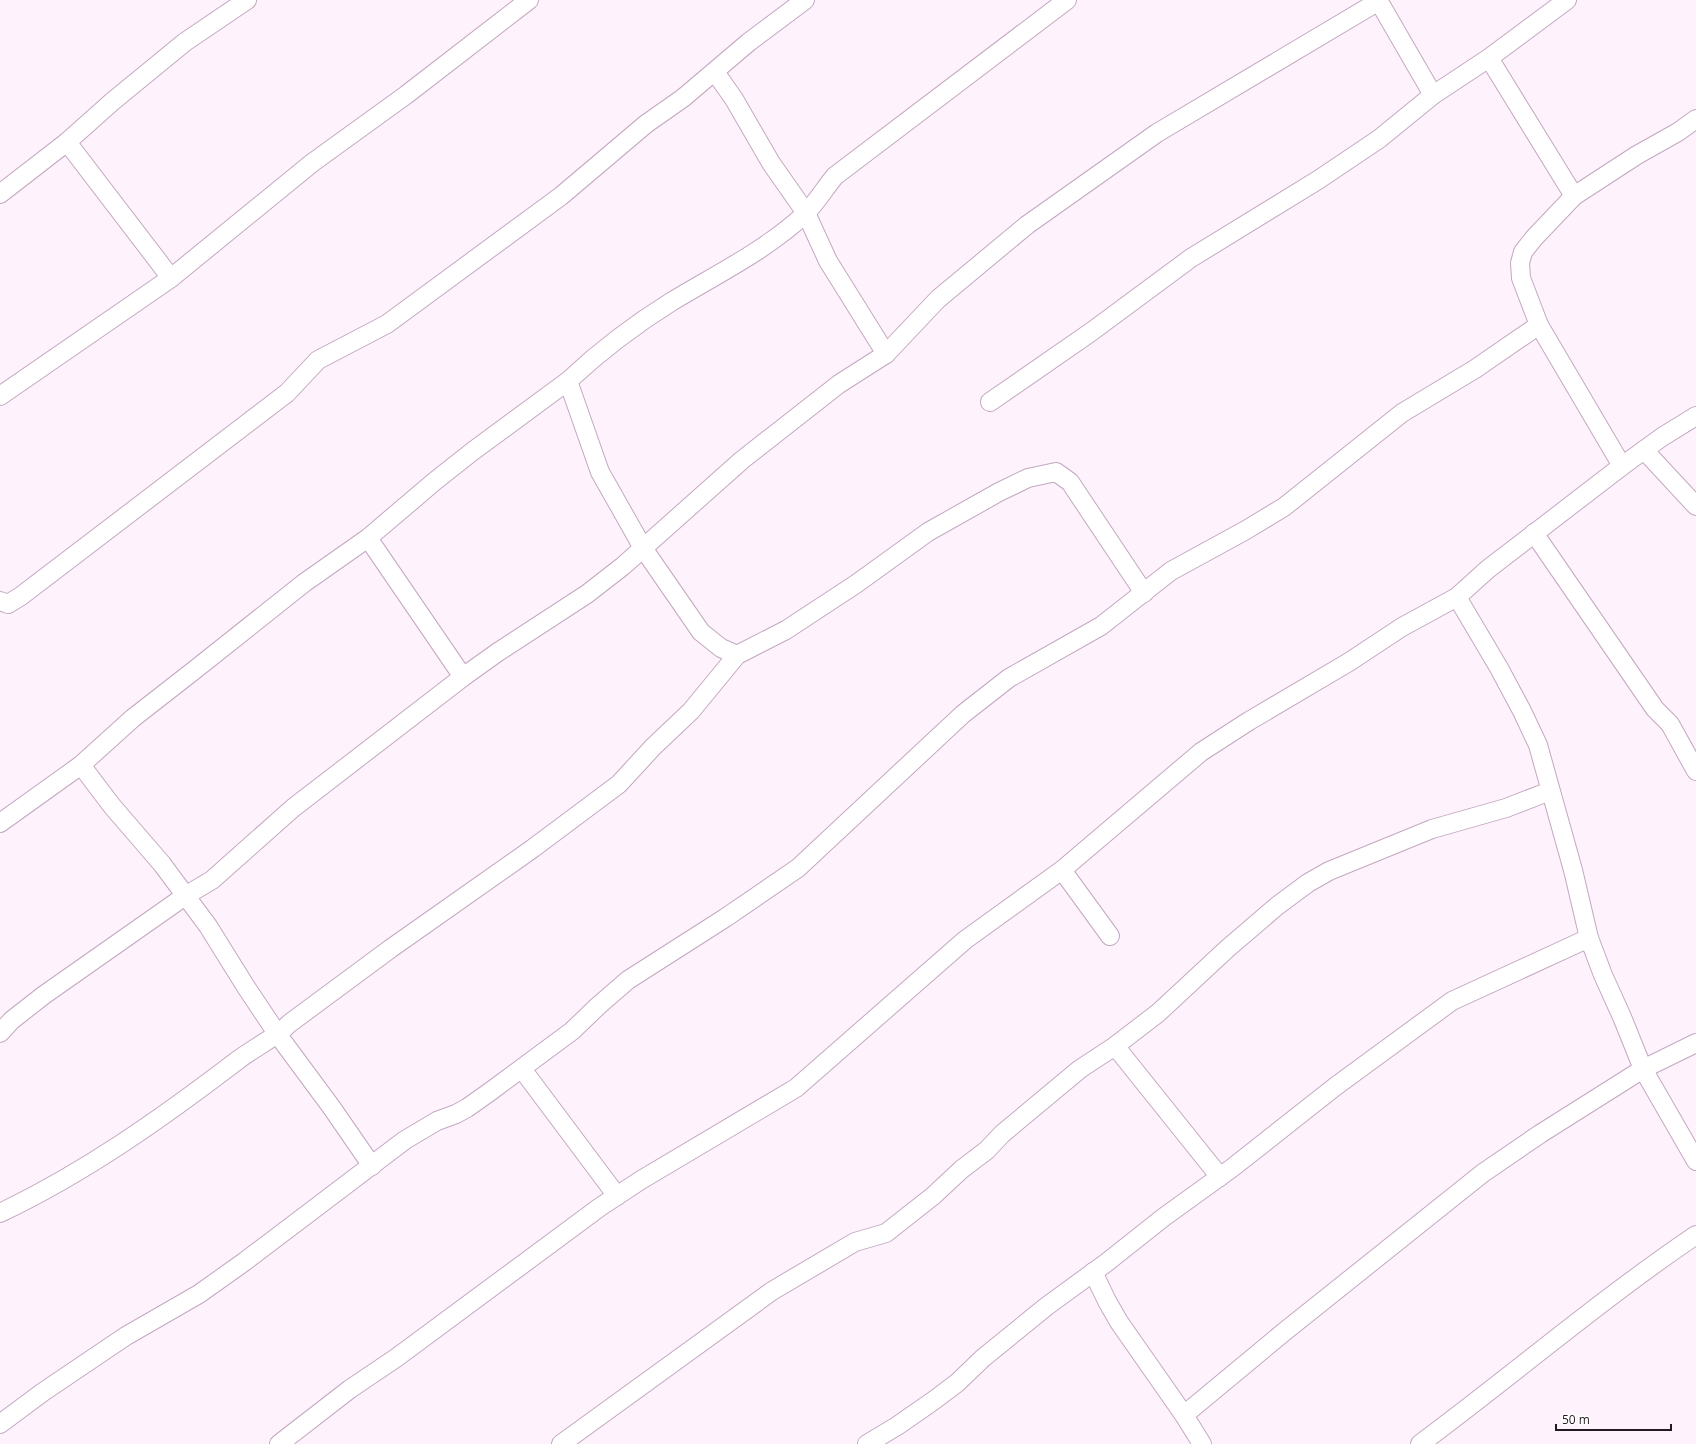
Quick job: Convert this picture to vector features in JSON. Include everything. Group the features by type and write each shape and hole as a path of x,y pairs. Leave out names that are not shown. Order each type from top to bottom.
{"street":[{"path":"0,194 67,142 113,101 186,42 247,0"},
{"path":"0,396 171,278 312,163 406,95 529,0"},
{"path":"0,601 8,604 21,596 287,393 318,360 387,324 560,196 646,124 683,98 749,42 805,0"},
{"path":"0,823 81,765 133,718 186,676 304,583 368,538 435,481 568,382 587,363 625,334 670,303 755,253 782,234 806,213 835,176 1067,0"},
{"path":"990,402 1091,332 1191,258 1318,180 1379,139 1433,96 1489,58 1567,0"},
{"path":"0,1033 12,1020 34,1004 184,896 212,880 293,808 463,677 498,652 587,594 623,566 742,460 839,384 886,354 938,299 1027,225 1157,133 1378,1 1433,96"},
{"path":"1489,58 1574,196"},
{"path":"715,72 734,99 771,163 806,213 828,261 886,354"},
{"path":"1622,466 1539,325 1521,278 1520,263 1523,252 1534,238 1574,196 1637,155 1678,132 1696,119"},
{"path":"67,142 171,278"},
{"path":"0,1424 43,1392 126,1336 205,1289 244,1262 405,1140 437,1121 467,1108 572,1031 628,980 725,918 798,868 963,714 1009,678 1101,626 1171,571 1246,530 1284,507 1402,413 1475,369 1539,325"},
{"path":"568,382 600,472 642,548 701,632 721,648 737,655"},
{"path":"279,1444 350,1389 396,1358 547,1244 617,1196 796,1088 965,940 1062,870 1175,773 1217,741 1349,662 1402,628 1457,597 1534,533 1622,466 1696,416"},
{"path":"1644,450 1696,506"},
{"path":"0,1213 66,1178 118,1147 176,1108 244,1055 278,1035 290,1024 390,949 532,850 619,784 653,747 691,711 737,655 786,630 856,584 928,532 999,492 1028,478 1056,472 1070,482 1144,593"},
{"path":"1534,533 1655,709 1670,724 1696,771"},
{"path":"368,538 463,677"},
{"path":"1457,597 1500,668 1538,745 1573,870 1589,938 1603,975 1644,1069 1696,1161"},
{"path":"81,765 112,806 162,864 184,896 208,926 278,1035 332,1108 372,1166"},
{"path":"561,1444 772,1291 856,1242 886,1233 933,1196 962,1169 987,1150 1002,1134 1080,1069 1115,1046 1158,1014 1228,948 1277,906 1308,883 1342,866 1432,829 1506,808 1550,791"},
{"path":"1062,870 1110,936"},
{"path":"867,1444 897,1426 957,1383 983,1358 1019,1328 1164,1217 1220,1177 1336,1086 1452,1001 1589,938"},
{"path":"1184,1415 1284,1332 1483,1173 1540,1134 1644,1069 1696,1043"},
{"path":"1115,1046 1220,1177"},
{"path":"522,1069 617,1196"},
{"path":"1420,1444 1485,1395 1574,1324 1696,1235"},
{"path":"1093,1272 1119,1322 1184,1415 1202,1444"}]}
